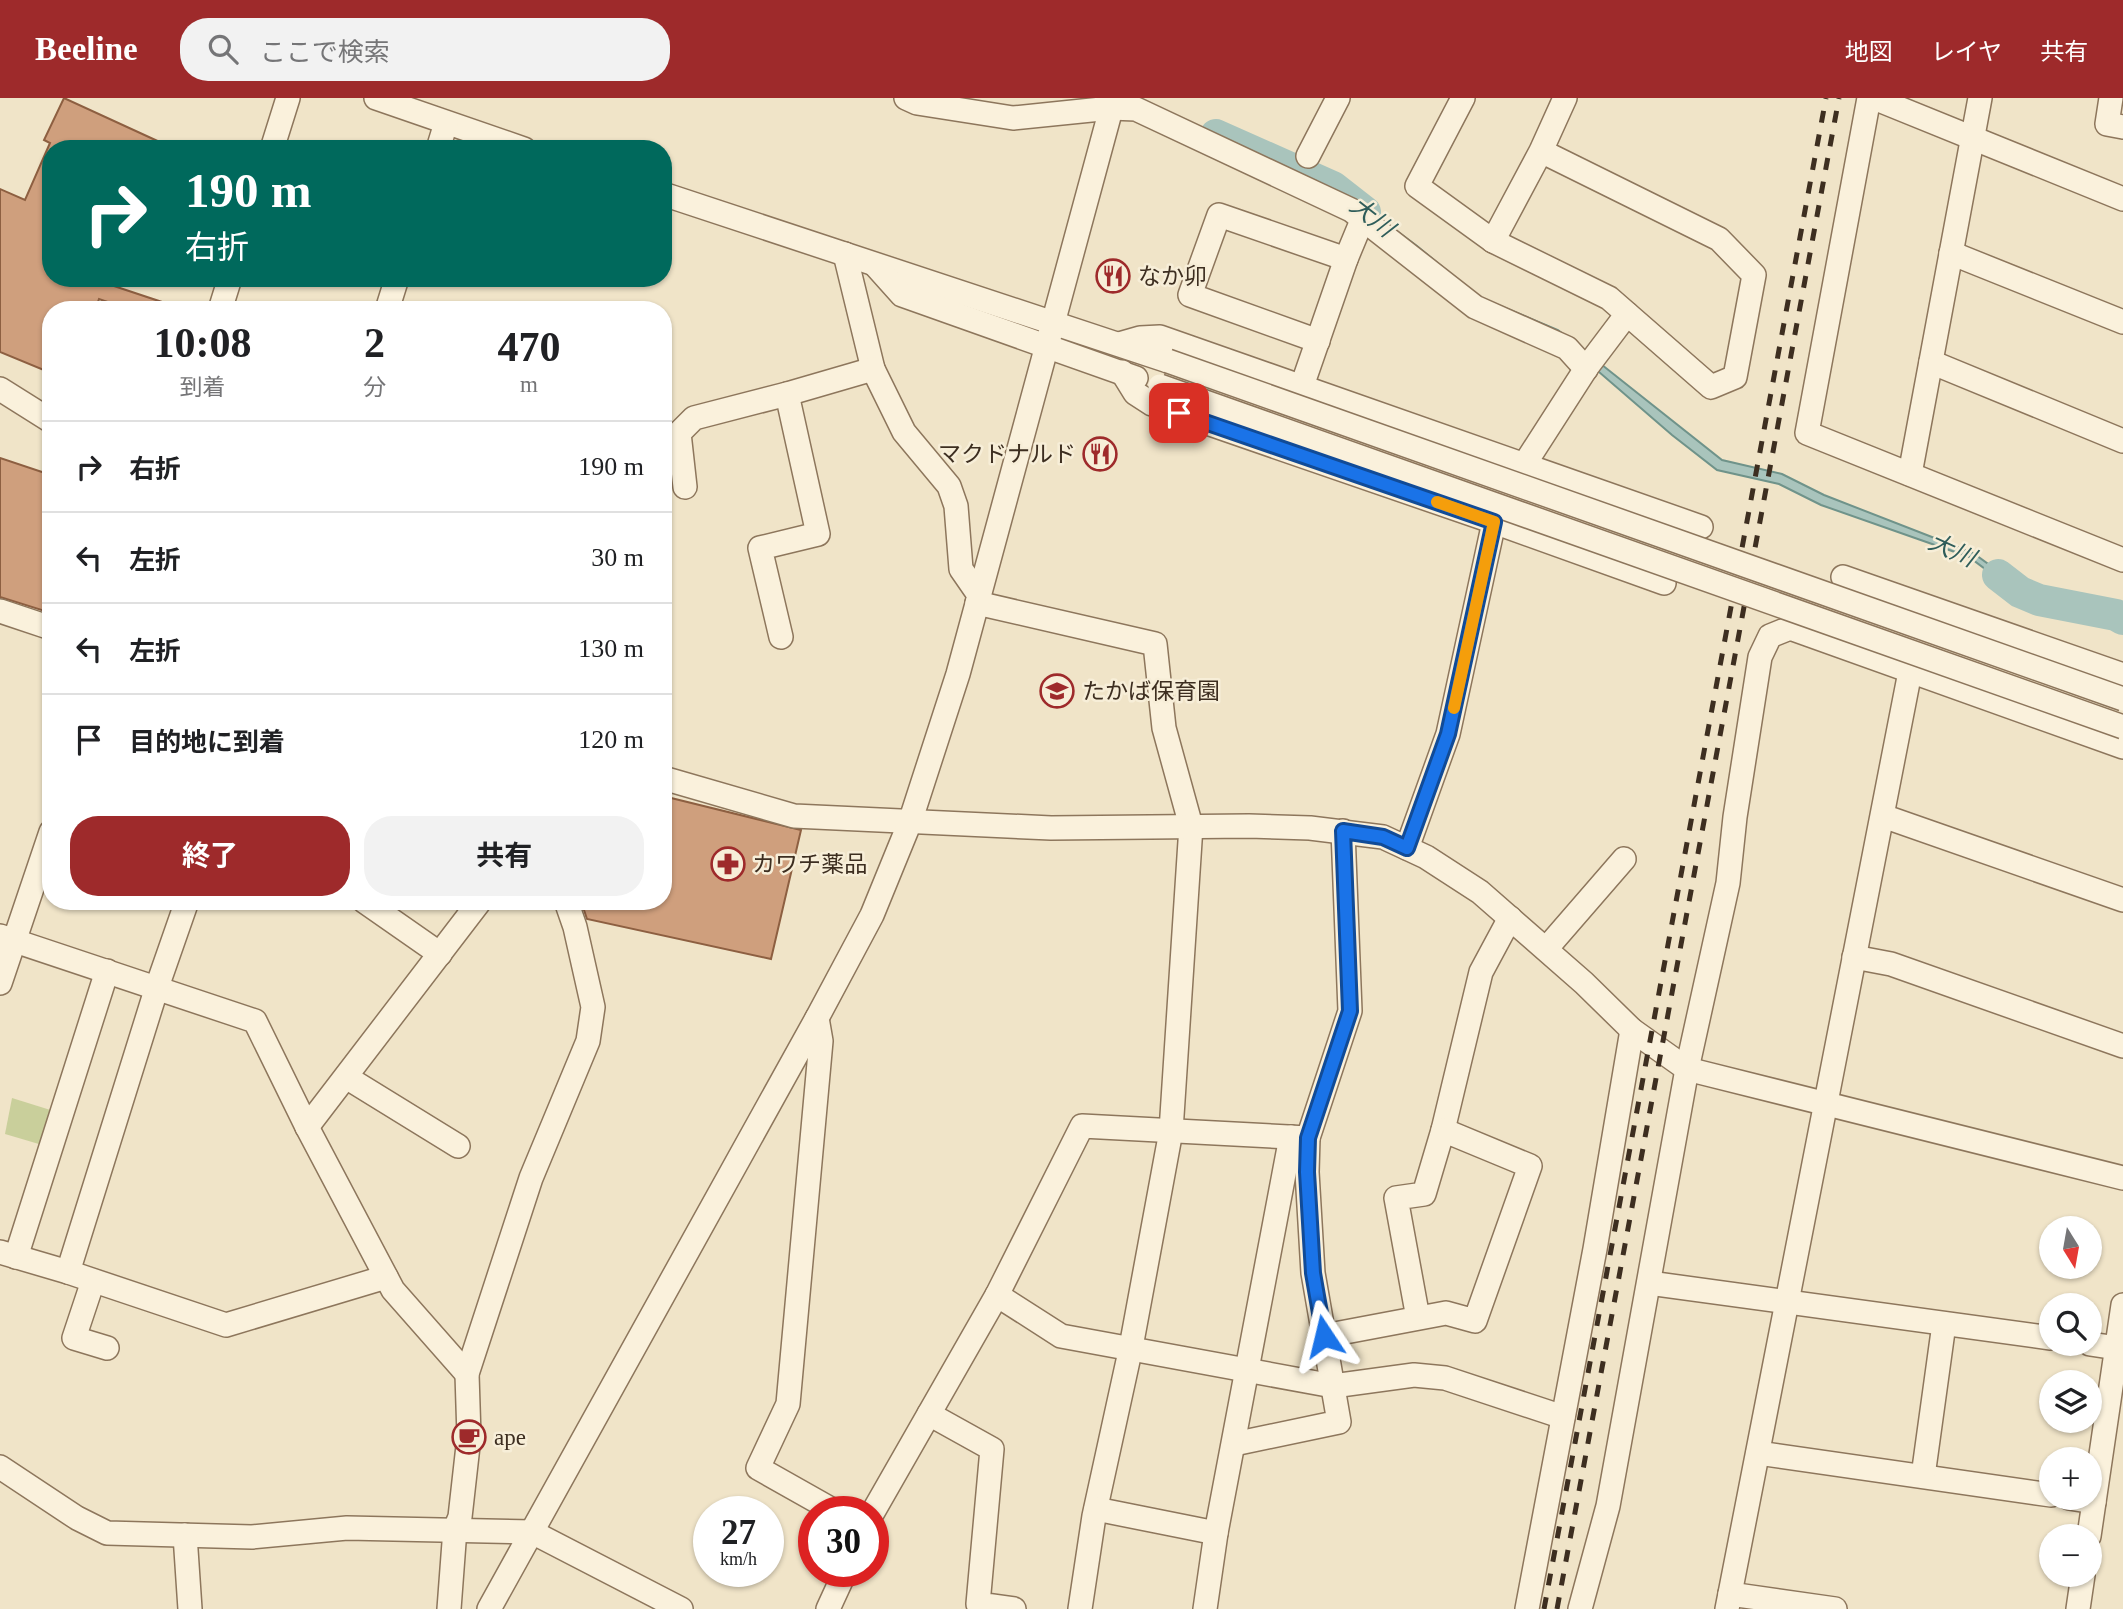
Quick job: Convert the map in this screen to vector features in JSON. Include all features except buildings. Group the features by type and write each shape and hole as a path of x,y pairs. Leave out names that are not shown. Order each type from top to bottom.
{"street":[{"path":"275,140 288,98"},
{"path":"376,98 497,140"},
{"path":"906,98 917,103 1013,118 1112,103 1136,109 1351,210 1475,307 1567,348 1589,364"},
{"path":"1308,156 1338,98"},
{"path":"1463,98 1416,186 1493,241 1609,298 1711,387 1735,377 1754,275 1719,239 1541,151"},
{"path":"1493,241 1541,151 1564,98"},
{"path":"2123,199 1871,98 1807,433 2123,561"},
{"path":"1910,474 1980,98"},
{"path":"2111,98 2107,124 2123,127"},
{"path":"489,1609 872,915 910,822 958,674 1112,103"},
{"path":"441,140 446,123"},
{"path":"672,197 874,264 902,295 1049,334 1119,344 2123,699"},
{"path":"1318,341 1190,295 1219,215 1346,260"},
{"path":"1301,386 1363,218"},
{"path":"1951,253 2123,322"},
{"path":"845,254 873,369 904,432 948,486 956,506 961,569 978,599 1155,644 1164,729 1191,826 1171,1130 1131,1347 1096,1509 1080,1609"},
{"path":"1524,466 1589,364 1627,314"},
{"path":"1049,334 1122,372 1160,386 2123,727"},
{"path":"1119,344 1140,338 1160,337 1701,527"},
{"path":"1930,362 2123,441"},
{"path":"685,487 679,433 694,418 873,369"},
{"path":"1122,372 1135,393 1152,404 1664,583"},
{"path":"0,388 42,415"},
{"path":"781,637 760,548 818,534 787,394"},
{"path":"1407,848 1448,734 1494,522"},
{"path":"1843,576 2123,675"},
{"path":"0,611 42,625"},
{"path":"1580,1609 1608,1506 1687,1069 1728,883 1735,817 1760,657 1770,636 1790,628 2123,747"},
{"path":"1835,1609 1728,1601 1910,672"},
{"path":"672,781 794,816 1051,828 1249,826 1343,831 1383,837 1426,857 1480,892 1546,949 1632,1030 1687,1069 2123,1178"},
{"path":"1883,816 2123,900"},
{"path":"1205,1609 1216,1533 1248,1369 1299,1137 1350,1011 1343,831"},
{"path":"0,983 8,938 42,854"},
{"path":"1546,949 1624,859"},
{"path":"68,1272 157,987 184,910"},
{"path":"377,910 440,954"},
{"path":"307,1127 473,910"},
{"path":"449,1609 454,1530 460,1517 469,1437 467,1374 531,1178 588,1041 593,1007 576,927 569,910"},
{"path":"1418,1318 1396,1198 1424,1194 1443,1130 1481,972 1510,918"},
{"path":"8,938 255,1021 307,1127 393,1290 467,1374"},
{"path":"1854,957 1891,964 2123,1046"},
{"path":"107,971 8,1254 226,1325 386,1277"},
{"path":"808,1496 758,1468 788,1404 821,1041 817,1018"},
{"path":"1527,1609 1632,1030"},
{"path":"346,1077 458,1146"},
{"path":"882,1496 997,1295 1082,1126 1299,1137"},
{"path":"1324,1336 1446,1313 1475,1321 1530,1166 1443,1130"},
{"path":"1234,1444 1339,1422 1313,1273 1307,1172 1299,1137"},
{"path":"93,1281 74,1338 107,1348"},
{"path":"1649,1283 2039,1337"},
{"path":"997,1295 1061,1336 1333,1386 1413,1375 1446,1378 1563,1417"},
{"path":"2102,1455 2120,1348 2123,1305"},
{"path":"1923,1476 1944,1324"},
{"path":"2102,1346 2120,1348"},
{"path":"929,1414 992,1449 978,1605 1014,1609"},
{"path":"1758,1453 2039,1493"},
{"path":"0,1467 77,1518 107,1533 251,1537 347,1528 532,1532 677,1608"},
{"path":"1096,1509 1216,1533"},
{"path":"185,1535 190,1609"},
{"path":"828,1609 838,1587"},
{"path":"2078,1609 2081,1587"}],"green space":[{"path":"12,1098 60,1113 49,1147 5,1134"}],"water":[{"path":"1334,184 1417,246 1479,297 1558,330 1722,460 1782,474 1824,495 1973,553 2035,595 2033,600 2021,596 1969,557 1821,505 1779,484 1717,470 1672,435 1562,340 1477,303 1330,189"}],"waterway":[{"name":"大川","path":"1216,135 1333,187 1365,212"},
{"name":"大川","path":"1998,575 2020,592 2039,600 2116,615 2123,619"}],"railway":[{"path":"1544,1609 1826,98"},
{"path":"1557,1609 1839,98"}],"slow traffic":[{"path":"1437,502 1494,522 1454,708"}],"place":[{"name":"なか卯","path":"1113,276"},
{"name":"マクドナルド","path":"1100,454"},
{"name":"たかば保育園","path":"1057,691"},
{"name":"カワチ薬品","path":"728,864"},
{"name":"ape","path":"469,1437"}],"route":[{"path":"1179,413 1494,522 1448,734 1407,848 1383,837 1343,831 1350,1011 1308,1138 1307,1172 1313,1273 1324,1336"}]}
